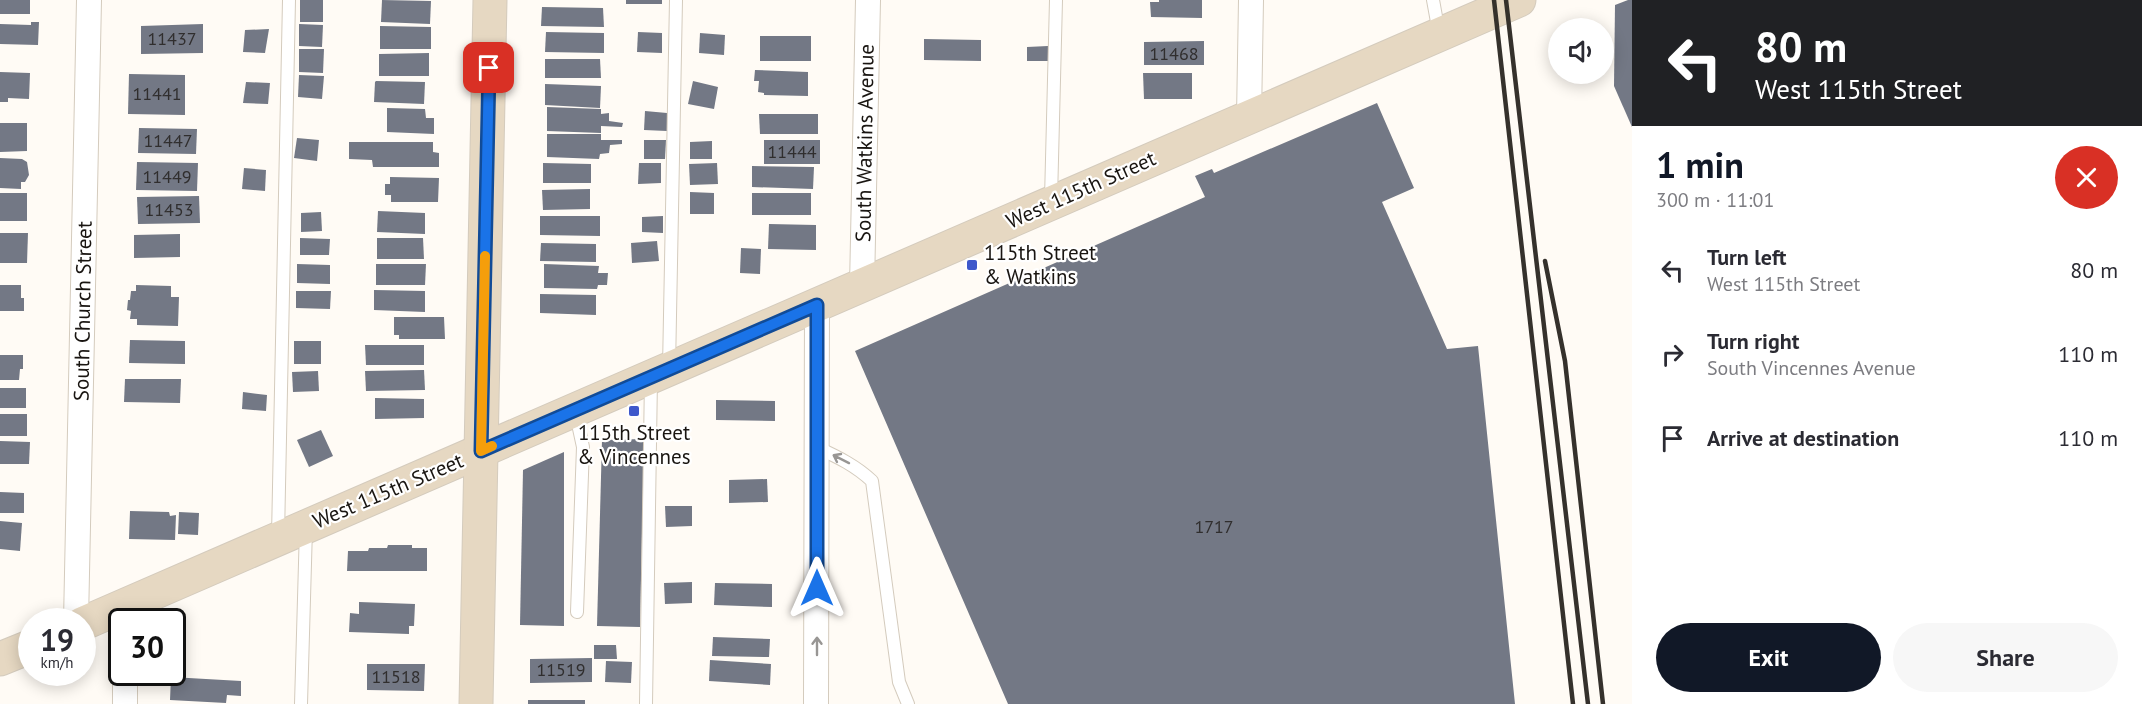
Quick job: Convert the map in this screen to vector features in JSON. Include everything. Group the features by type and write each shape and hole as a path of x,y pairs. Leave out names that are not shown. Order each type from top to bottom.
{"street":[{"name":"South Church Street","path":"76,608 89,0"},
{"path":"476,704 490,0"},
{"name":"South Watkins Avenue","path":"862,286 867,0"},
{"path":"1249,117 1251,0"},
{"name":"West 115th Street","path":"135,608 292,533 1518,0"},
{"path":"816,704 817,305"},
{"path":"0,659 18,652"},
{"path":"125,686 125,704"}],"lane":[{"path":"289,0 292,533 301,704"},
{"path":"646,704 676,0"},
{"path":"1051,203 1056,0"},
{"path":"1433,0 1440,34"},
{"path":"575,410 583,447 577,612"},
{"path":"818,448 844,460 863,472 872,481 899,682 908,704"}],"building":[{"path":"0,0 30,0 30,14 0,14"},
{"path":"300,0 323,0 323,22 300,22"},
{"path":"382,0 431,1 430,24 381,22"},
{"path":"626,0 662,0 662,4 626,4"},
{"path":"1159,0 1202,0 1202,18 1151,17 1150,2 1159,2"},
{"path":"1632,0 1632,127 1614,86 1615,5"},
{"path":"542,7 603,8 604,27 541,26"},
{"path":"31,22 39,22 38,45 0,44 0,24 31,25"},
{"path":"203,24 203,53 141,54 141,26"},
{"path":"299,24 323,25 322,47 299,46"},
{"path":"380,26 431,27 431,49 380,49"},
{"path":"269,29 265,53 243,52 245,30"},
{"path":"546,32 604,33 604,53 545,52"},
{"path":"638,32 662,33 662,53 637,52"},
{"path":"700,33 725,35 724,55 699,53"},
{"path":"760,36 811,36 811,61 760,61"},
{"path":"924,39 981,40 981,61 924,60"},
{"path":"1204,41 1204,65 1144,65 1144,42"},
{"path":"1048,46 1048,61 1027,61 1027,47"},
{"path":"299,49 324,49 323,73 299,72"},
{"path":"429,53 429,76 379,76 379,54"},
{"path":"545,59 600,59 601,78 545,78"},
{"path":"755,70 808,72 808,96 764,95 758,92 759,81 754,81"},
{"path":"0,72 30,73 29,99 8,98 8,102 0,102"},
{"path":"1143,73 1192,73 1192,99 1144,99"},
{"path":"129,74 185,75 185,115 128,114"},
{"path":"299,75 324,76 322,99 298,97"},
{"path":"376,81 425,82 424,104 374,102"},
{"path":"693,81 718,87 714,109 688,104"},
{"path":"246,82 270,83 268,104 243,103"},
{"path":"545,84 601,86 600,108 545,105"},
{"path":"1377,103 1414,188 1382,202 1447,349 1478,346 1515,704 1008,704 855,351 1205,197 1195,176 1212,169 1214,173"},
{"path":"547,107 601,109 601,114 609,113 609,121 623,123 622,127 601,126 601,133 547,131"},
{"path":"387,108 425,109 426,118 434,118 434,134 387,132"},
{"path":"645,111 667,113 667,131 644,130"},
{"path":"759,114 818,114 818,134 760,134"},
{"path":"0,123 27,123 27,151 0,152"},
{"path":"139,128 197,129 196,154 138,153"},
{"path":"547,134 601,134 601,140 622,140 622,144 610,145 609,153 600,154 599,159 547,157"},
{"path":"297,138 319,140 317,161 294,158"},
{"path":"644,140 666,140 665,159 644,159"},
{"path":"764,140 820,140 820,164 764,164"},
{"path":"712,141 712,159 690,159 690,142"},
{"path":"349,142 433,142 433,152 439,153 439,167 373,167 372,160 349,159"},
{"path":"0,158 22,159 27,162 29,175 25,182 21,182 21,189 0,188"},
{"path":"137,162 198,163 197,191 136,190"},
{"path":"543,163 591,164 591,183 543,183"},
{"path":"639,163 661,163 661,183 638,184"},
{"path":"717,163 718,184 690,185 689,164"},
{"path":"752,166 814,167 813,189 752,187"},
{"path":"244,168 266,170 265,191 242,189"},
{"path":"390,177 439,178 438,202 391,202 391,195 385,195 385,184 390,184"},
{"path":"590,189 590,209 543,210 542,190"},
{"path":"690,192 714,193 714,214 690,214"},
{"path":"0,193 27,193 27,221 0,221"},
{"path":"752,193 811,193 811,215 752,215"},
{"path":"199,196 200,223 138,224 137,197"},
{"path":"378,211 425,213 425,234 377,232"},
{"path":"321,212 322,231 301,232 301,213"},
{"path":"540,216 600,216 600,236 540,235"},
{"path":"663,216 663,233 642,232 642,217"},
{"path":"769,224 816,225 816,250 768,249"},
{"path":"0,233 28,233 27,263 0,263"},
{"path":"180,234 180,257 134,258 134,235"},
{"path":"300,238 330,239 329,255 300,255"},
{"path":"377,238 423,238 424,259 377,259"},
{"path":"657,241 659,261 632,263 631,243"},
{"path":"541,243 596,244 596,262 540,261"},
{"path":"741,248 761,249 760,274 740,273"},
{"path":"297,264 330,265 330,284 297,283"},
{"path":"376,264 426,264 425,285 376,285"},
{"path":"544,264 599,266 598,273 608,273 607,285 598,285 597,289 544,288"},
{"path":"0,285 21,285 24,311 0,311"},
{"path":"136,285 171,286 171,297 179,297 178,326 137,325 137,319 130,319 131,311 127,310 128,300 130,300 131,291 136,291"},
{"path":"374,290 425,291 425,312 374,310"},
{"path":"296,291 331,291 330,309 296,308"},
{"path":"540,294 596,295 596,315 540,313"},
{"path":"394,317 444,317 445,339 399,339 399,335 394,335"},
{"path":"130,340 185,341 185,364 129,363"},
{"path":"294,341 321,341 321,364 294,364"},
{"path":"365,345 424,345 424,365 366,365"},
{"path":"0,355 23,355 23,369 20,369 19,380 0,380"},
{"path":"424,370 425,390 366,391 365,371"},
{"path":"318,371 319,391 293,392 292,372"},
{"path":"125,379 181,379 180,403 124,402"},
{"path":"0,388 26,388 26,408 0,408"},
{"path":"243,392 267,395 266,411 242,409"},
{"path":"375,398 424,399 424,418 375,419"},
{"path":"716,400 775,401 775,421 716,420"},
{"path":"0,414 27,414 27,436 0,436"},
{"path":"321,430 333,456 309,467 297,440"},
{"path":"644,439 640,627 597,626 602,440"},
{"path":"0,441 30,442 29,464 0,464"},
{"path":"564,452 564,626 520,625 523,470"},
{"path":"767,479 768,502 729,503 729,480"},
{"path":"0,492 24,493 24,513 0,513"},
{"path":"665,506 692,506 692,526 666,527"},
{"path":"130,511 169,512 170,516 176,515 175,540 129,539"},
{"path":"179,512 199,513 198,535 178,534"},
{"path":"0,521 22,523 20,551 0,549"},
{"path":"388,545 412,545 412,548 427,548 427,571 347,571 348,551 368,551 369,548 387,548"},
{"path":"692,582 692,603 665,604 664,583"},
{"path":"715,583 772,584 772,607 714,605"},
{"path":"359,602 415,604 414,626 409,626 409,634 349,632 350,613 359,614"},
{"path":"713,637 770,639 769,657 712,656"},
{"path":"594,645 616,645 617,659 594,659"},
{"path":"592,658 592,682 530,683 530,659"},
{"path":"710,660 771,664 770,685 709,681"},
{"path":"606,661 632,662 631,683 605,682"},
{"path":"367,664 425,664 424,691 367,690"},
{"path":"186,678 241,681 241,696 227,695 226,703 170,700 171,686 186,686"},
{"path":"528,700 585,700 585,704 528,704"}],"railway":[{"path":"1494,0 1573,704"},
{"path":"1506,0 1588,704"},
{"path":"1545,261 1565,361 1603,704"}],"slow traffic":[{"path":"485,256 481,451 492,446"}],"place":[{"name":"115th Street & Watkins","path":"972,265"},
{"name":"115th Street & Vincennes","path":"634,411"}],"route":[{"path":"489,68 481,451 817,305 817,588"}]}
